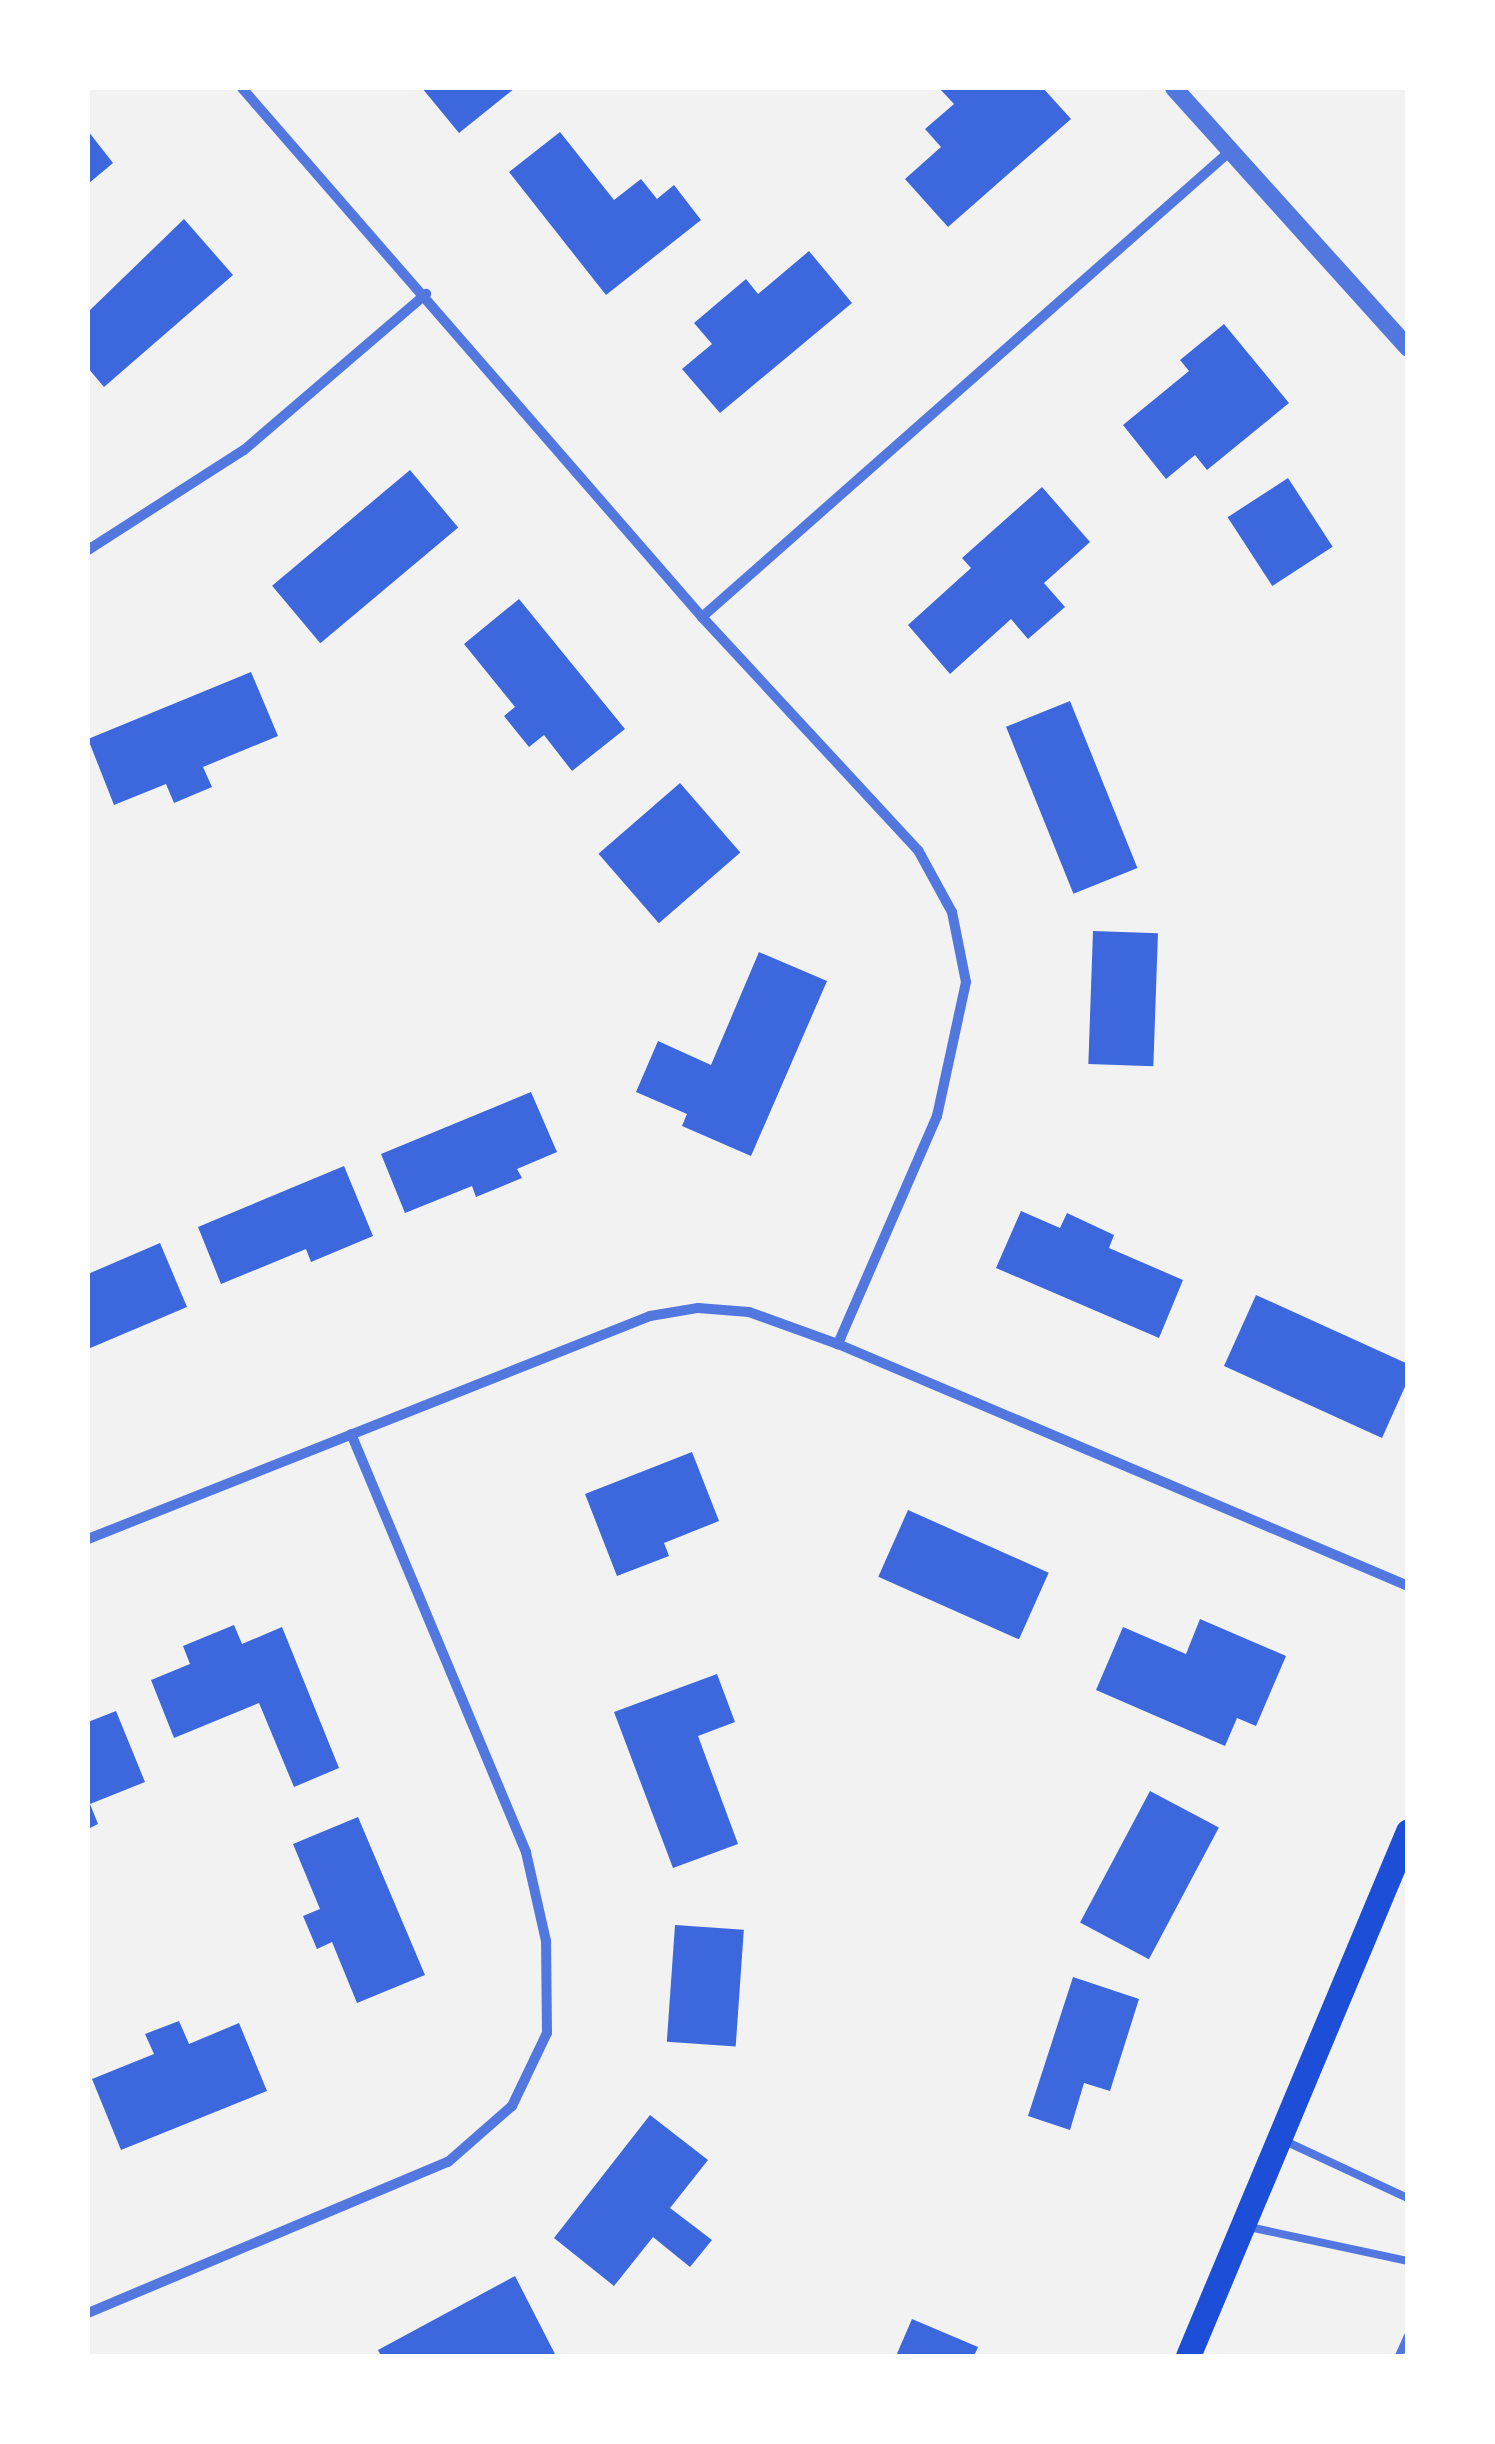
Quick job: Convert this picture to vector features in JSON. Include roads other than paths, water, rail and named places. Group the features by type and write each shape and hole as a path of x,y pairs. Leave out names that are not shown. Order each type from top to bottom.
{"main road":[{"path":"1188,2356 1408,1831"}],"street":[{"path":"242,88 426,294 702,617 918,850 952,912 966,982 937,1116 838,1344"},
{"path":"1174,88 1408,348"},
{"path":"702,617 1229,152"},
{"path":"88,550 244,450 426,294"},
{"path":"88,1539 650,1316 698,1308 749,1312 838,1344 1408,1586"},
{"path":"88,2314 448,2162 512,2106 547,2034 546,1941 526,1852 351,1434"}],"lane":[{"path":"1278,2138 1408,2198"},
{"path":"1245,2226 1408,2261"},
{"path":"1399,2356 1408,2336"}]}
